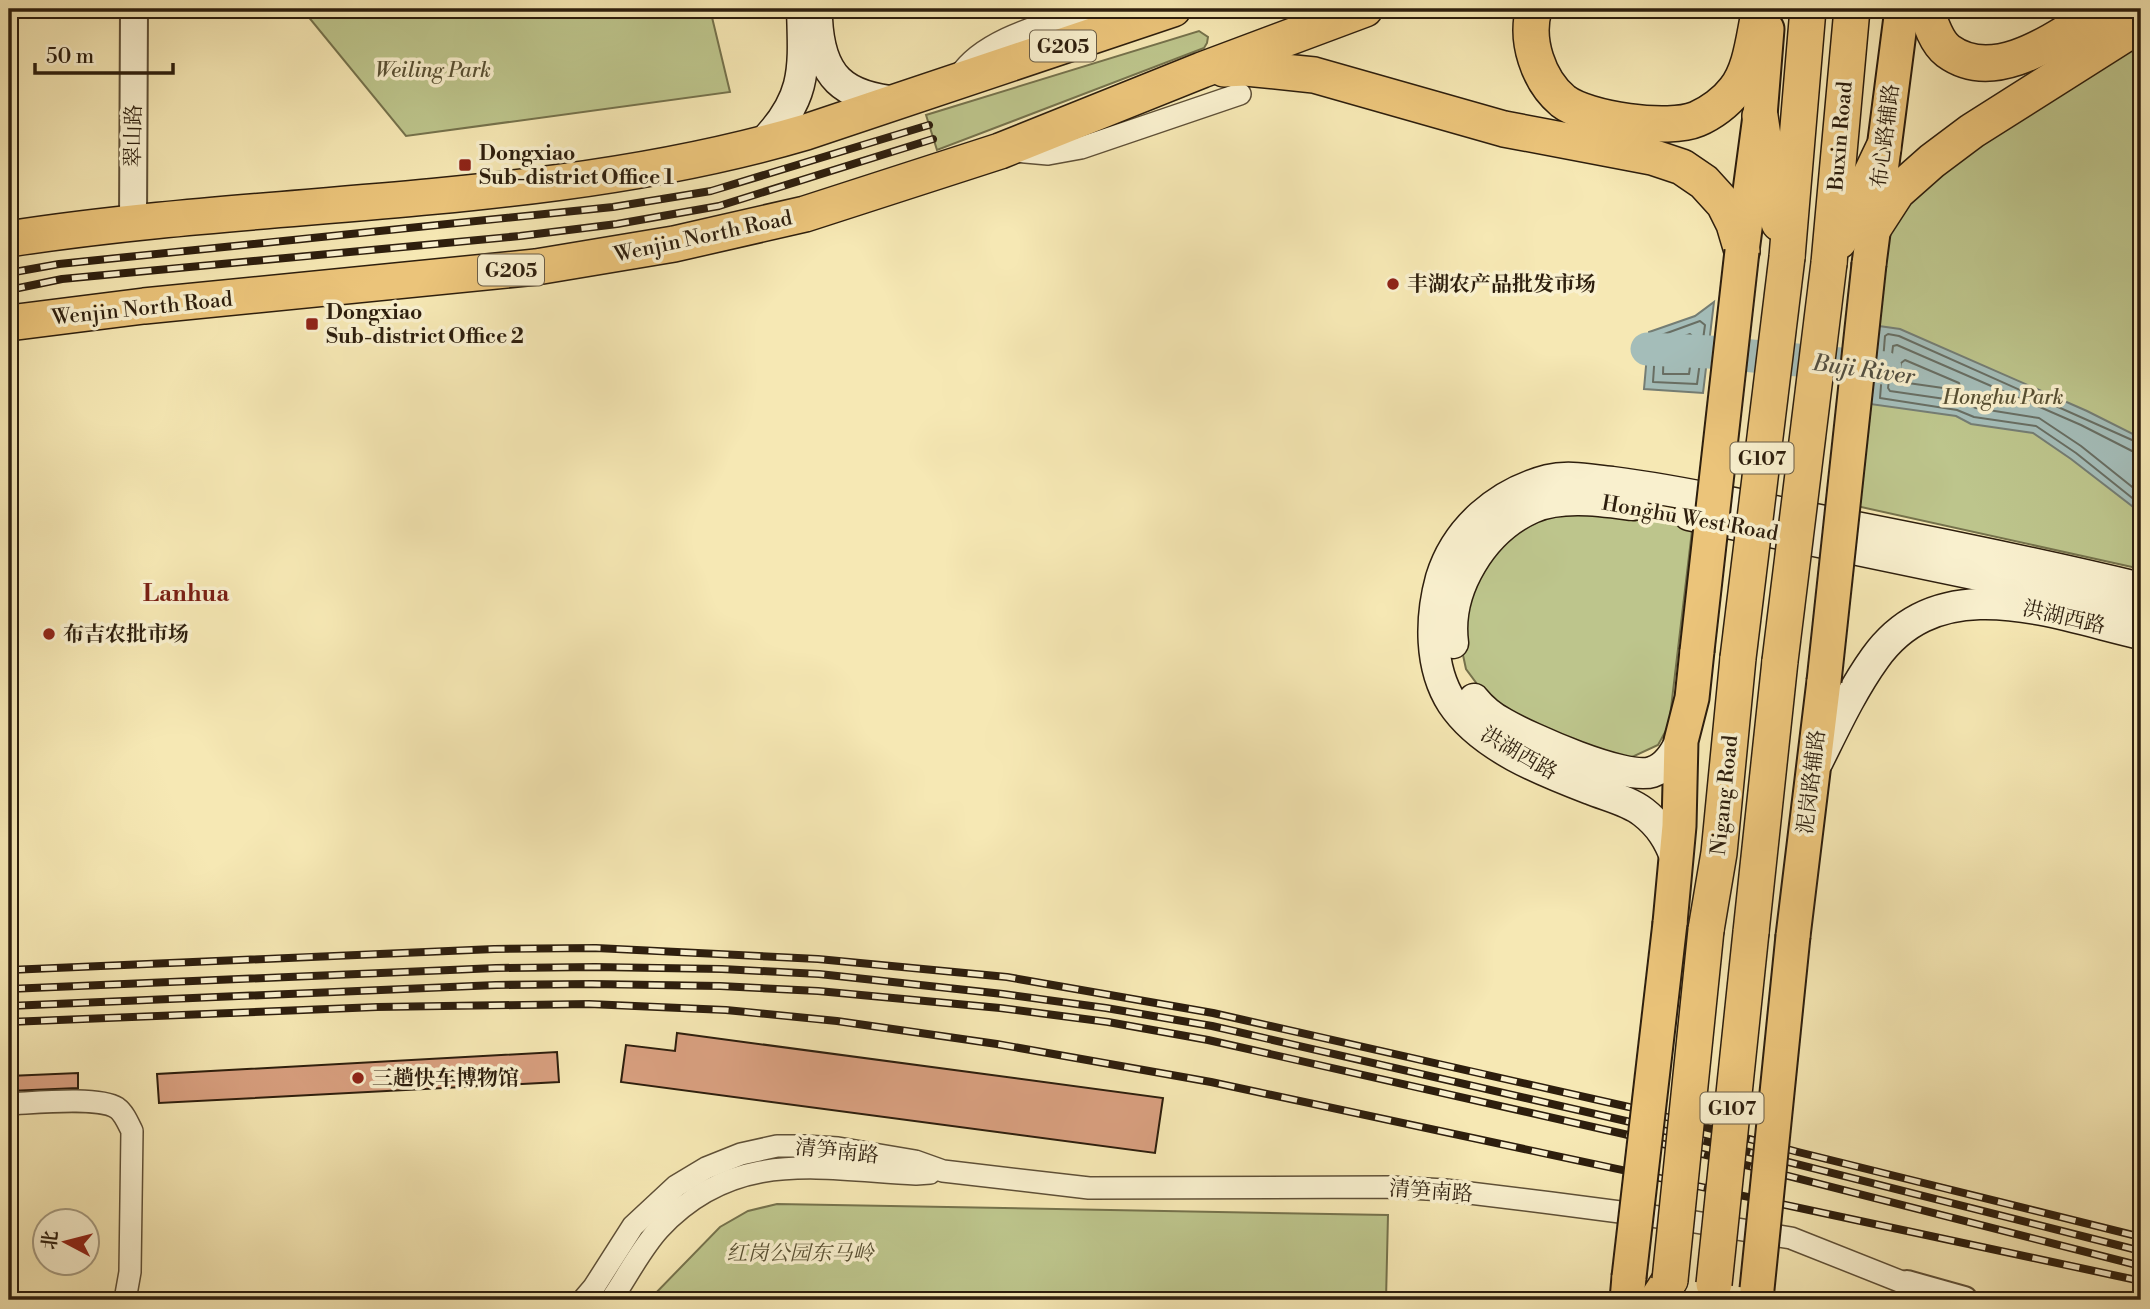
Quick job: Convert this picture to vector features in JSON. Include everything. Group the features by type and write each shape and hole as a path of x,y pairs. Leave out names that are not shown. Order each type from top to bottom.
{"highway":[{"name":"G205","path":"9,239 133,222 328,207 566,181 688,161 761,145 899,102 1172,9"},
{"name":"Wenjin North Road","path":"9,323 144,306 591,260 805,214 1000,151 1202,70 1365,9"},
{"path":"1534,9 1532,47 1543,77 1564,102 1597,117 1630,122 1675,123 1695,120 1715,109 1736,89 1746,70 1760,9"},
{"name":"Buxin Road","path":"1787,257 1808,9"},
{"name":"Buxin Road","path":"1829,263 1852,9"},
{"path":"1926,9 1932,27 1946,50 1971,62 2005,62 2036,50 2104,9"},
{"path":"1873,229 1897,192 1932,160 1972,131 2141,24"},
{"path":"1202,70 1246,68 1314,75 1504,129 1652,158 1682,167 1704,182 1724,204 1734,224 1742,251"},
{"path":"1760,116 1771,189 1787,257"},
{"path":"1829,263 1884,149"},
{"name":"Nigang Road","path":"1706,930 1719,853 1738,659 1787,257"},
{"name":"Nigang Road","path":"1713,1292 1780,661 1829,263"},
{"name":"G107","path":"1665,1294 1706,930"}],"main road":[{"path":"761,145 785,118 799,91 803,61 802,9"},
{"path":"817,9 821,48 836,79 855,93 899,102"},
{"path":"1706,930 1696,857 1692,698 1742,251 1760,116 1768,9"},
{"name":"布心路辅路","path":"1869,264 1902,9"},
{"name":"泥岗路辅路","path":"1756,1295 1807,806 1824,681 1869,264"},
{"name":"洪湖西路","path":"1676,859 1669,839 1642,810 1562,778 1497,744 1470,724 1452,703 1440,677 1436,657 1433,633 1436,597 1446,563 1465,531 1476,518 1501,501 1550,480 1574,477 1647,487 1961,548 2141,588"},
{"name":"Honghu West Road","path":"1681,741 1673,757 1651,773 1618,769 1557,748 1503,723 1482,709 1471,695 1457,668 1452,638 1455,607 1465,576 1482,545 1507,523 1533,507 1584,500 1645,506 2141,609"},
{"name":"洪湖西路","path":"1807,806 1817,764 1875,658 1899,633 1929,614 1954,605 1995,602 2141,634"},
{"path":"1628,1289 1670,923 1676,859 1681,741 1692,698"}],"street":[{"name":"翠山路","path":"133,222 134,9"},
{"path":"953,84 964,69 981,54 1005,40 1090,9"},
{"path":"1000,151 1048,154 1081,148 1240,94"},
{"path":"9,1104 108,1103 120,1110 132,1131 130,1272 125,1300"},
{"name":"清笋南路","path":"583,1300 633,1226 645,1213 676,1186 722,1160 777,1146 804,1146 838,1148 915,1161 943,1171"},
{"name":"清笋南路","path":"611,1300 660,1228 693,1200 740,1176 773,1168 802,1167 916,1174 943,1171 1089,1188 1391,1187 1445,1190 1689,1220 1791,1238 1905,1292"},
{"path":"1905,1292 1947,1300"},
{"path":"1905,1292 1964,1300"}],"green space":[{"name":"Weiling Park","path":"302,9 710,9 730,92 406,136"},
{"name":"Honghu Park","path":"2141,26 2141,569 1852,505 1887,210"},
{"path":"1199,31 1208,37 1204,48 937,150 926,115"},
{"path":"1591,506 1693,522 1669,725 1658,745 1630,758 1593,749 1519,720 1483,692 1466,669 1460,641 1472,582 1513,528"},
{"name":"红岗公园东马岭","path":"777,1204 1388,1215 1386,1300 649,1300 720,1227 748,1211"}],"water":[{"path":"1714,302 1703,393 1644,389 1649,332 1695,316"},
{"path":"1879,326 1900,329 2087,411 2141,438 2141,513 2033,433 1971,424 1956,416 1870,404"}],"building":[{"path":"677,1033 1163,1098 1155,1153 621,1082 626,1045 675,1051"},
{"name":"三趟快车博物馆","path":"557,1052 559,1082 159,1103 157,1074"},
{"path":"78,1073 78,1088 9,1091 9,1076"}],"waterway":[{"name":"Buji River","path":"1647,349 1885,368"}],"railway":[{"path":"9,273 59,264 613,207 711,191 929,125"},
{"path":"9,290 62,279 520,236 617,224 719,206 933,139"},
{"path":"9,970 494,949 596,948 818,959 1007,977 1213,1013 1629,1107 2141,1237"},
{"path":"9,989 496,968 595,967 819,974 1003,994 1212,1026 1626,1121 2141,1251"},
{"path":"9,1006 496,985 592,984 818,991 1000,1008 1108,1022 1208,1040 1624,1134 2141,1266"},
{"path":"9,1022 377,1007 589,1004 726,1010 837,1021 997,1044 1211,1082 2141,1281"}],"place":[{"name":"Dongxiao Sub-district Office 1","path":"465,165"},
{"name":"丰湖农产品批发市场","path":"1393,284"},
{"name":"Dongxiao Sub-district Office 2","path":"312,324"},
{"name":"布吉农批市场","path":"49,634"},
{"name":"三趟快车博物馆","path":"358,1078"}],"district":[{"name":"Lanhua","path":"186,593"}]}
